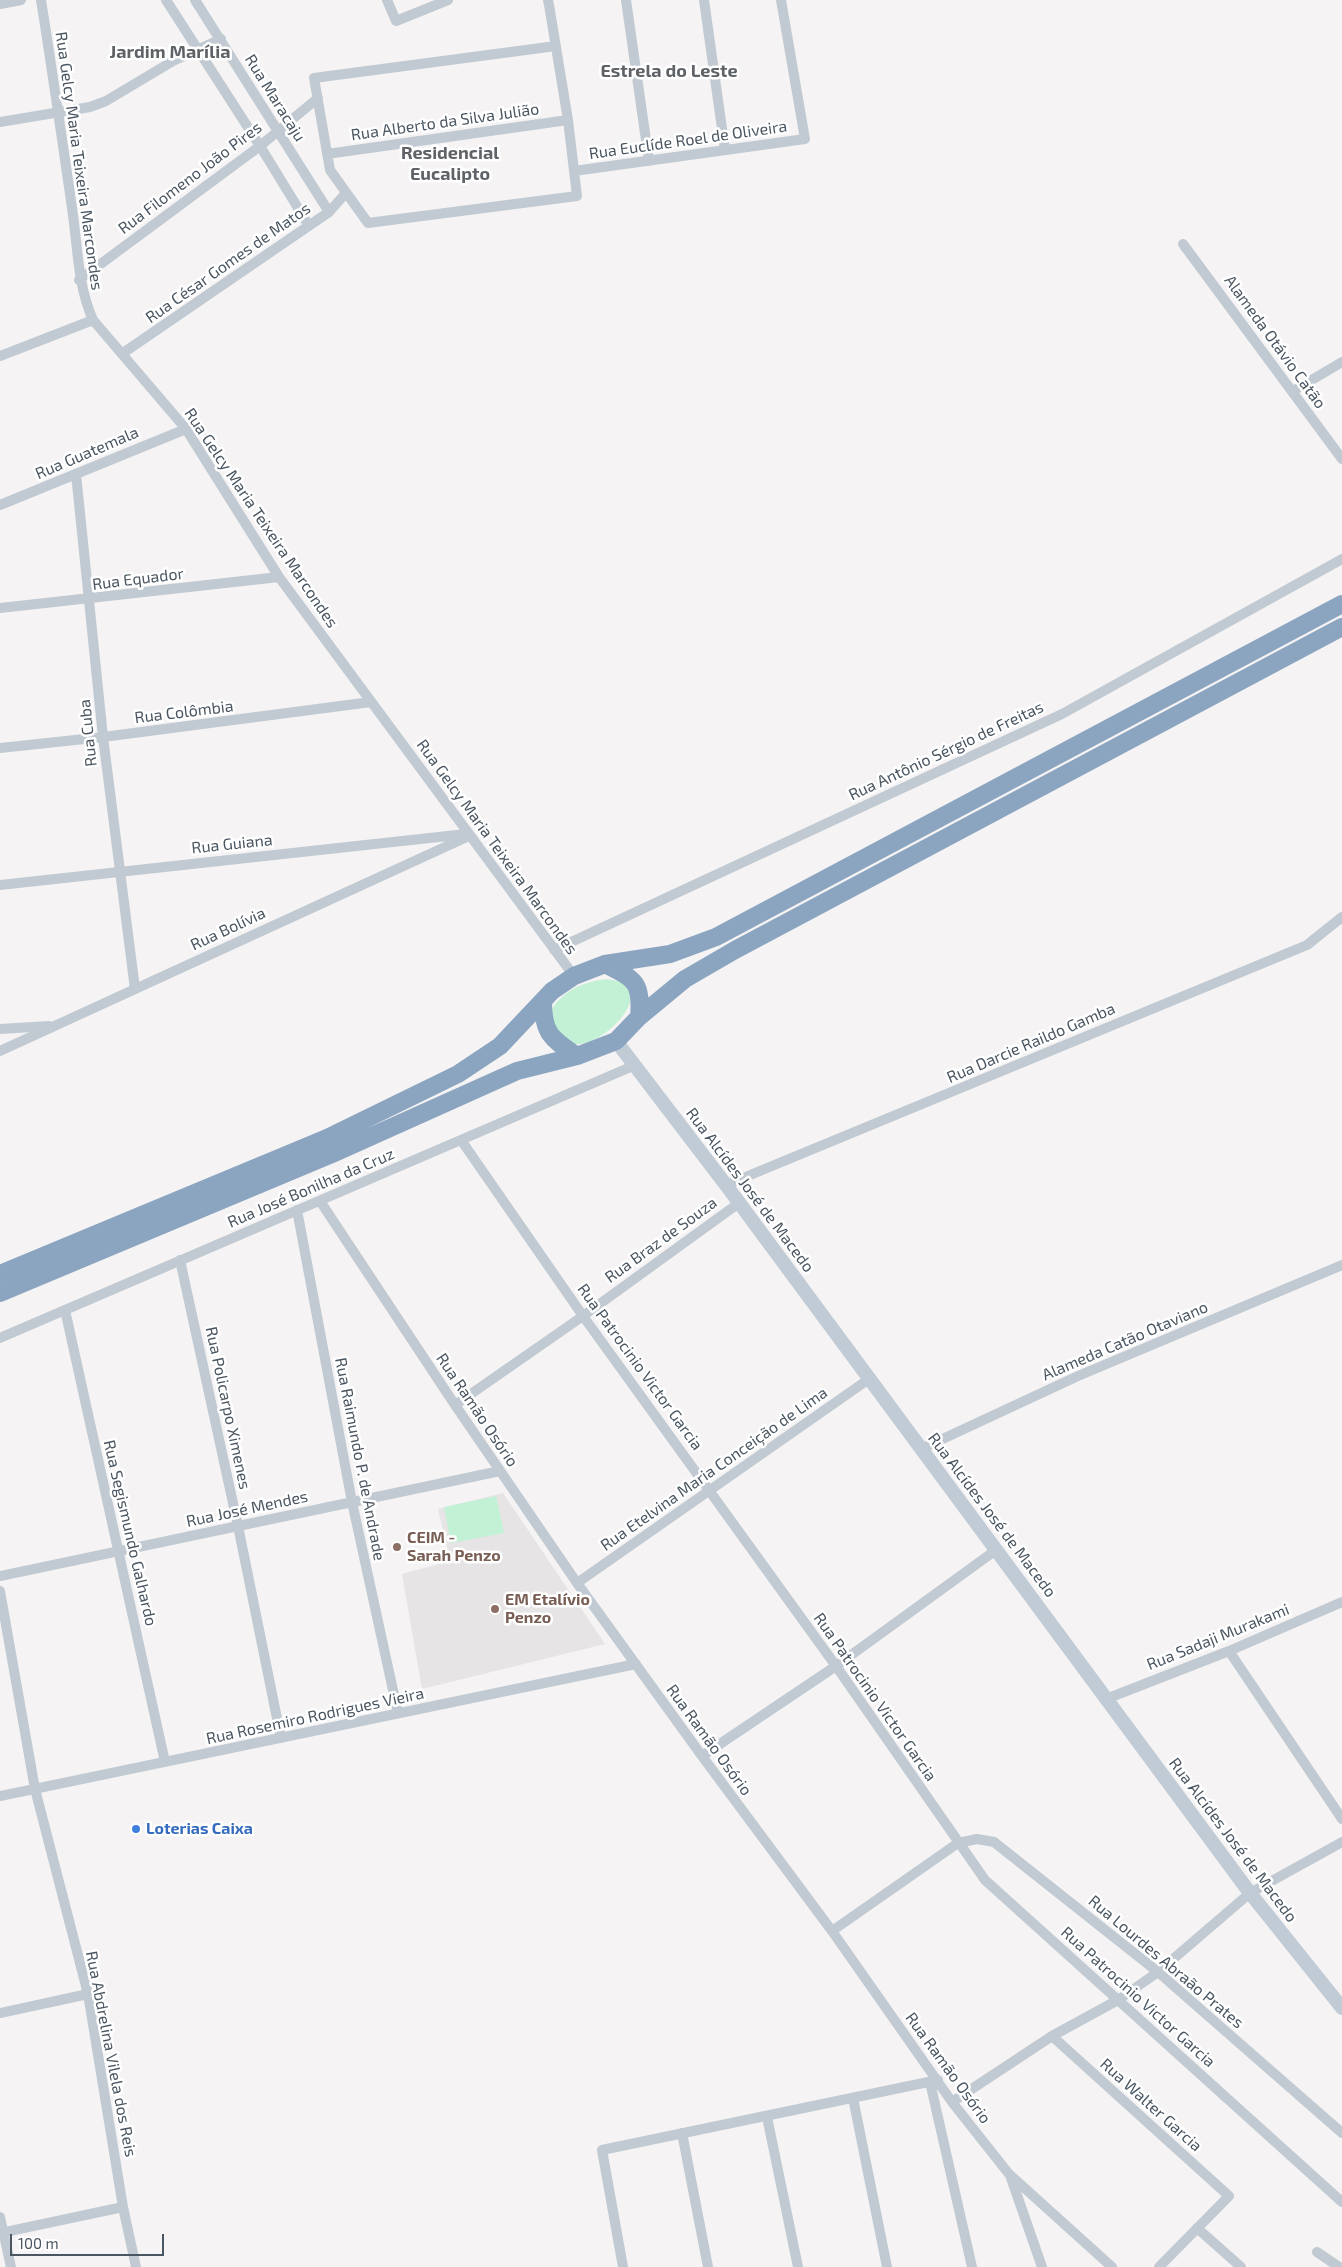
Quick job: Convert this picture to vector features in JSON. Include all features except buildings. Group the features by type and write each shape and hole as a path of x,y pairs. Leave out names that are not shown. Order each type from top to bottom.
{"highway":[{"path":"0,1274 327,1138 458,1074 500,1046 552,991 574,976 605,964 670,954 716,937 1342,604"},
{"path":"0,1293 332,1154 517,1071 577,1056 616,1041 639,1017 685,979 735,950 1342,627"},
{"path":"605,964 628,976 636,984 641,996 639,1017"},
{"path":"543,1002 543,1021 551,1038 577,1056"}],"street":[{"path":"0,4 21,0"},
{"name":"Rua Gelcy Maria Teixeira Marcondes","path":"41,0 76,237 79,280 85,303 93,320 124,354 186,429 280,576 574,976"},
{"path":"166,0 309,226"},
{"name":"Rua Maracaju","path":"195,0 280,130 329,212"},
{"path":"388,0 396,21 448,0"},
{"path":"548,0 556,46 568,120 577,196 368,223 330,170 314,78 556,46"},
{"path":"626,0 649,161"},
{"path":"704,0 726,150"},
{"name":"Rua Euclíde Roel de Oliveira","path":"574,171 805,139 781,0"},
{"path":"0,122 90,107 106,101 173,61 221,39"},
{"name":"Rua Filomeno João Pires","path":"79,280 260,146 318,98"},
{"name":"Rua Alberto da Silva Julião","path":"327,154 568,120"},
{"name":"Rua César Gomes de Matos","path":"124,354 329,212 346,193"},
{"name":"Alameda Otávio Catão","path":"1183,244 1342,459"},
{"path":"0,356 93,320"},
{"path":"1293,391 1342,362"},
{"name":"Rua Guatemala","path":"0,504 186,429"},
{"name":"Rua Cuba","path":"76,474 103,737 135,989"},
{"name":"Rua Antônio Sérgio de Freitas","path":"554,950 1062,714 1342,559"},
{"name":"Rua Equador","path":"0,608 89,600 280,576"},
{"name":"Rua Colômbia","path":"0,748 103,737 372,702"},
{"name":"Rua Guiana","path":"0,885 469,835"},
{"name":"Rua Bolívia","path":"0,1051 469,835"},
{"name":"Rua Darcie Raildo Gamba","path":"726,1185 1307,945 1342,917"},
{"path":"0,1029 57,1025"},
{"name":"Rua Alcídes José de Macedo","path":"616,1041 633,1066 726,1185 1250,1894 1342,2008"},
{"name":"Rua José Bonilha da Cruz","path":"0,1338 633,1066"},
{"name":"Rua Patrocinio Victor Garcia","path":"461,1140 583,1316 836,1666 985,1880 1342,2202"},
{"name":"Rua Ramão Osório","path":"320,1201 455,1406 577,1583 832,1931 934,2081 1009,2174 1112,2267"},
{"name":"Rua Braz de Souza","path":"455,1406 739,1203"},
{"name":"Rua Raimundo P. de Andrade","path":"297,1210 352,1502 398,1713"},
{"name":"Rua Policarpo Ximenes","path":"180,1260 238,1526 281,1738"},
{"name":"Alameda Catão Otaviano","path":"921,1449 1078,1376 1342,1265"},
{"name":"Rua Segismundo Galhardo","path":"65,1310 165,1762"},
{"name":"Rua Etelvina Maria Conceição de Lima","path":"577,1583 868,1379"},
{"name":"Rua José Mendes","path":"0,1576 500,1471"},
{"path":"702,1756 836,1666 996,1550"},
{"name":"Rua Abdrelina Vilela dos Reis","path":"0,1591 35,1789 88,1994 123,2207 136,2267"},
{"name":"Rua Sadaji Murakami","path":"1106,1699 1229,1651 1342,1602"},
{"path":"1229,1651 1342,1819"},
{"name":"Rua Rosemiro Rodrigues Vieira","path":"0,1796 636,1664"},
{"name":"Rua Lourdes Abraão Prates","path":"958,1843 977,1839 994,1842 1158,1972 1342,2133"},
{"path":"952,2102 1052,2036 1118,2000 1158,1972 1250,1894 1342,1842"},
{"path":"832,1931 958,1843"},
{"path":"0,2013 88,1994"},
{"name":"Rua Walter Garcia","path":"1052,2036 1229,2196 1197,2228"},
{"path":"623,2267 602,2150 934,2081 972,2267"},
{"path":"852,2098 887,2267"},
{"path":"767,2117 798,2267"},
{"path":"682,2133 708,2267"},
{"path":"1009,2174 1042,2267"},
{"path":"2,2233 123,2207"},
{"path":"0,2217 10,2267"},
{"path":"1159,2267 1197,2228 1241,2267"},
{"path":"1317,2252 1339,2267"}],"shaded area":[{"name":"EM Etalívio Penzo","path":"503,1493 605,1644 422,1689 402,1574 450,1561 438,1509"}],"green space":[{"path":"605,979 622,983 630,991 630,1002 624,1014 614,1026 601,1036 588,1042 574,1044 555,1038 550,1013 554,1006 573,989"},
{"path":"496,1496 504,1533 451,1543 444,1507"}],"place":[{"name":"CEIM - Sarah Penzo","path":"397,1547"},
{"name":"EM Etalívio Penzo","path":"495,1609"},
{"name":"Loterias Caixa","path":"136,1829"}],"district":[{"name":"Jardim Marília","path":"170,52"},
{"name":"Estrela do Leste","path":"669,71"},
{"name":"Residencial Eucalipto","path":"450,163"}]}
